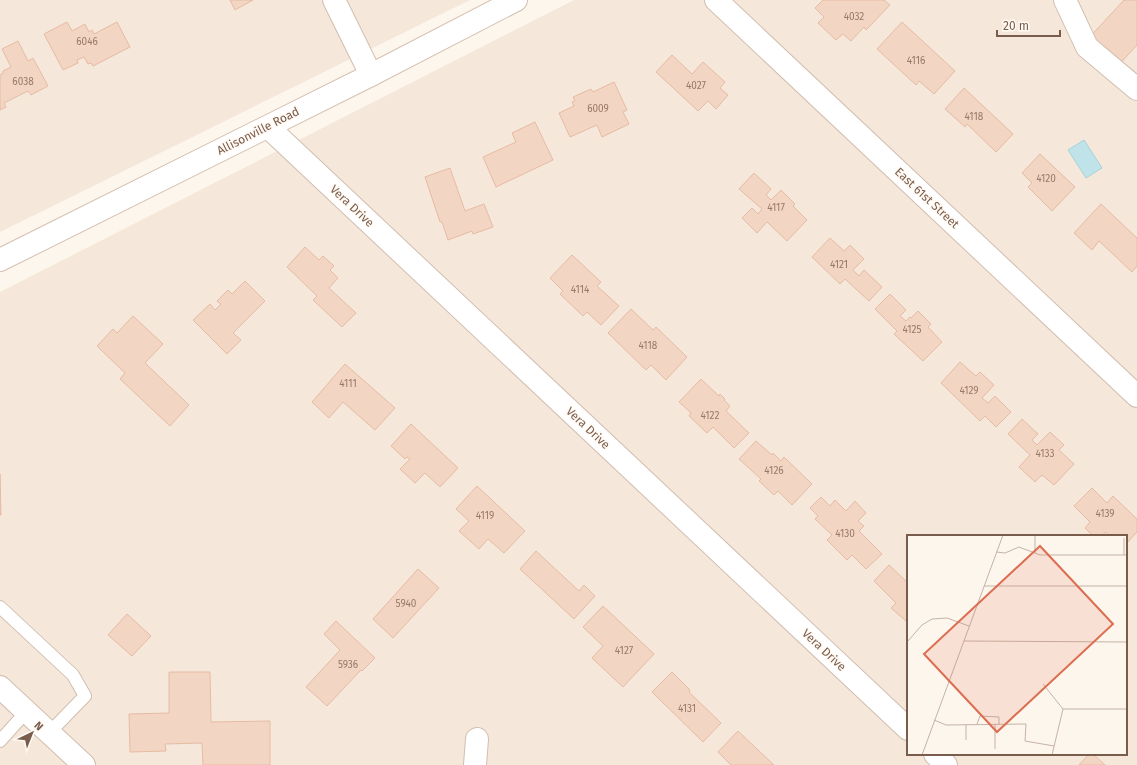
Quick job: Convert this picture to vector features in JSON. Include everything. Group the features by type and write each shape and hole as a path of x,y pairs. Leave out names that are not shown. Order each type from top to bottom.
{"street":[{"path":"334,0 371,75"},
{"name":"Allisonville Road","path":"0,260 371,75 516,0"},
{"name":"East 61st Street","path":"716,0 1137,396"},
{"path":"1074,4 1087,47 1137,89"},
{"name":"Vera Drive","path":"268,126 907,728"},
{"path":"0,688 84,765"},
{"path":"475,765 477,739"},
{"path":"936,755 946,765"}],"lane":[{"path":"0,607 73,675 85,696 49,733"},
{"path":"0,741 26,712"}],"shaded area":[{"path":"0,0 470,0 0,232"},
{"path":"574,0 1137,0 1137,765 0,765 0,292"}],"water":[{"path":"1084,140 1102,168 1086,178 1068,150"}],"building":[{"path":"230,0 253,0 235,10"},
{"path":"823,0 884,0 890,5 866,30 864,27 851,41 843,34 836,40 818,23 824,17 815,8"},
{"path":"1124,0 1137,0 1137,45 1117,67 1087,40"},
{"path":"67,22 72,31 85,24 89,32 92,30 94,34 117,22 130,47 93,66 91,63 88,64 84,57 77,60 78,63 63,70 44,34"},
{"path":"902,22 955,71 934,94 919,81 916,85 877,49"},
{"path":"18,41 28,61 33,58 48,86 31,95 28,91 4,103 6,107 0,110 0,75 3,71 11,67 2,49"},
{"path":"672,55 692,74 703,62 725,82 720,88 728,95 716,109 708,101 698,111 656,72"},
{"path":"614,82 627,110 623,112 629,124 602,137 597,125 570,137 559,113 574,106 572,102 575,101 573,97 591,89 593,92"},
{"path":"964,88 1013,134 996,152 967,124 965,127 945,109"},
{"path":"535,122 553,160 496,187 483,157 516,142 512,133"},
{"path":"1040,154 1075,187 1052,211 1028,187 1032,183 1022,173"},
{"path":"450,168 465,211 484,204 493,227 473,234 472,231 448,240 442,222 440,222 425,177"},
{"path":"754,173 771,189 766,195 771,200 781,190 795,204 793,206 807,220 787,241 767,222 757,233 742,218 752,208 758,214 762,209 739,189"},
{"path":"1101,204 1137,238 1137,266 1132,272 1099,241 1092,250 1074,233"},
{"path":"830,238 844,251 850,245 864,259 853,270 859,276 864,270 882,287 869,301 845,279 840,284 812,257"},
{"path":"305,247 319,260 323,256 334,266 330,270 338,278 329,288 356,313 342,327 313,300 317,296 287,267"},
{"path":"572,255 601,282 597,286 619,306 601,325 587,312 583,316 560,294 563,291 550,278"},
{"path":"245,281 265,301 233,333 241,340 227,354 193,320 210,304 215,310 221,304 217,301 228,290 232,294"},
{"path":"890,294 906,310 900,316 906,321 918,311 931,324 928,327 942,342 923,361 894,334 897,331 875,309"},
{"path":"631,309 653,330 656,327 687,357 666,380 651,365 646,370 608,333"},
{"path":"133,316 163,344 145,363 189,405 170,426 120,379 125,373 97,346 113,329 117,333"},
{"path":"960,362 976,376 980,372 994,385 982,398 988,403 995,396 1011,412 996,427 985,416 980,421 941,383"},
{"path":"345,364 395,408 375,430 343,402 329,418 312,402"},
{"path":"701,379 719,396 720,394 725,399 724,400 730,406 726,411 749,433 734,448 713,427 707,433 689,416 691,413 679,402"},
{"path":"1022,419 1038,434 1032,440 1037,445 1050,432 1064,445 1059,450 1074,464 1054,485 1042,475 1035,482 1019,467 1030,455 1008,434"},
{"path":"411,424 458,468 440,487 425,473 415,483 400,469 410,459 407,457 405,459 391,446"},
{"path":"756,441 772,455 773,453 781,461 784,457 812,484 792,505 778,491 774,495 759,481 761,479 739,459"},
{"path":"0,474 1,515 0,515"},
{"path":"477,486 525,531 504,553 488,539 479,549 459,531 469,521 456,509"},
{"path":"1092,488 1107,503 1113,496 1137,519 1137,532 1127,543 1127,535 1109,535 1106,532 1102,535 1092,535 1085,528 1090,522 1074,506"},
{"path":"821,497 830,506 835,500 846,511 855,501 866,513 858,521 864,526 859,531 882,554 866,569 852,555 847,560 827,540 832,535 815,519 818,516 810,508"},
{"path":"536,551 579,591 584,585 595,596 574,619 520,569"},
{"path":"889,565 907,582 906,621 891,608 896,603 874,581"},
{"path":"418,569 439,588 393,638 373,619"},
{"path":"603,606 654,654 623,687 592,658 603,646 583,627"},
{"path":"127,614 151,636 132,656 108,635"},
{"path":"336,621 375,658 362,671 361,670 327,706 306,687 340,650 324,634"},
{"path":"169,672 210,672 211,722 270,721 270,765 203,765 202,743 165,744 166,751 130,752 129,714 169,713"},
{"path":"672,672 690,690 689,692 721,723 703,742 652,692"},
{"path":"738,731 774,765 731,765 718,752"},
{"path":"1088,755 1094,755 1105,765 1079,765"}]}
